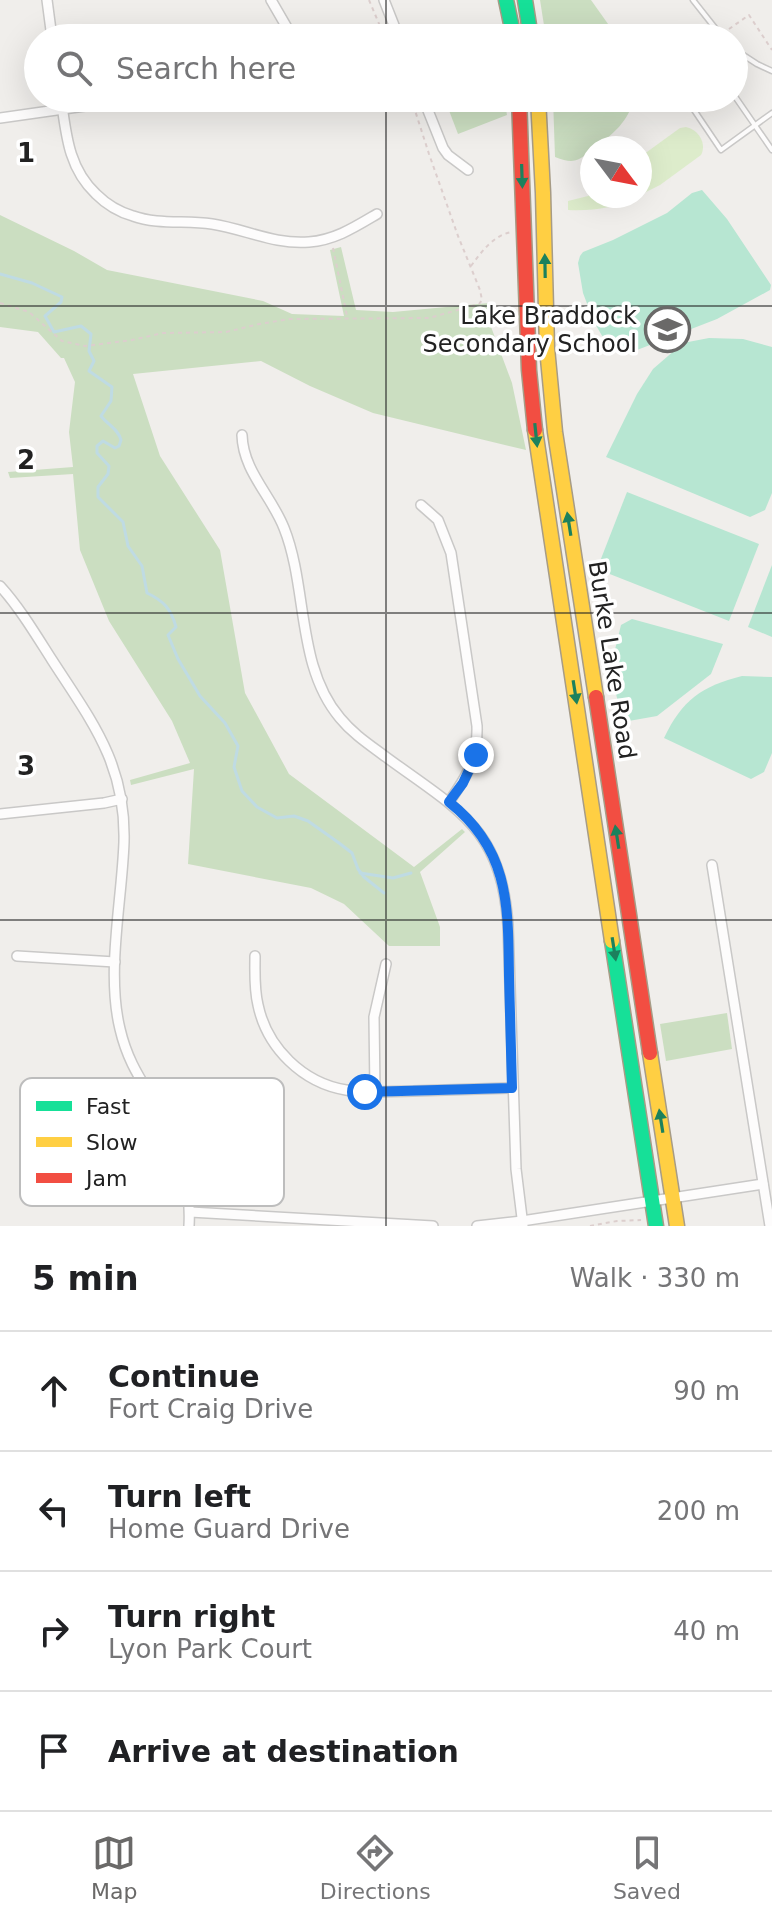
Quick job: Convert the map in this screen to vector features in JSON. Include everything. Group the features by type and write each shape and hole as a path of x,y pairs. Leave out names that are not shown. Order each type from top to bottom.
{"main road":[{"path":"506,0 511,24"},
{"path":"525,0 529,24"},
{"name":"Burke Lake Road","path":"520,112 529,370 537,447 653,1202 651,1225"},
{"name":"Burke Lake Road","path":"539,112 547,348 555,432 677,1226"}],"street":[{"path":"47,0 50,24"},
{"path":"271,0 285,24"},
{"path":"384,0 393,24"},
{"path":"0,118 41,112"},
{"path":"63,112 69,150 86,184 116,209 140,218 214,224 288,242 311,242 349,231 377,214"},
{"path":"429,112 443,148 468,170"},
{"path":"242,435 242,449 247,462 288,538 314,668 326,698 340,719 359,737 466,816 497,864 504,887 508,925 512,1088 522,1224"},
{"path":"421,505 438,520 451,553 477,726 473,764 449,802"},
{"path":"0,586 23,616 103,741 115,771 122,799 124,843 115,962 116,1007 123,1044 138,1078"},
{"path":"0,814 122,799"},
{"path":"712,865 770,1226"},
{"path":"17,956 115,962"},
{"path":"255,956 255,992 269,1035 284,1056 302,1072 326,1085 375,1092 512,1088"},
{"path":"375,1092 374,1017 386,964"},
{"path":"477,1226 522,1224 763,1184"},
{"path":"189,1206 189,1226"},
{"path":"190,1212 433,1226"}],"lane":[{"path":"693,0 712,24"},
{"path":"748,59 772,71"},
{"path":"695,112 721,150 772,113"},
{"path":"746,112 772,150"}],"path":[{"path":"369,0 379,24"},
{"path":"736,24 749,15 772,50"},
{"path":"0,303 29,312 62,341 90,345 163,333 226,332 290,319 429,318 479,304 482,300 480,290 416,112"},
{"path":"470,267 495,238 516,232"},
{"path":"331,238 348,318"},
{"path":"590,1226 640,1219 651,1225"}],"green space":[{"path":"540,0 591,0 608,24 544,24"},
{"path":"450,112 506,112 507,115 458,134"},
{"path":"553,112 629,112 609,136 580,136 580,158 566,161 555,157"},
{"path":"680,128 695,131 701,138 703,151 652,189 652,148"},
{"path":"702,190 727,219 771,285 770,290 717,319 637,350 614,350 608,346 594,322 583,293 578,263 580,256 667,213 692,193"},
{"path":"580,198 580,208 605,208 568,210 568,201"},
{"path":"0,215 107,270 263,301 292,314 344,316 330,250 341,247 356,310 393,312 489,303 493,315 487,316 512,383 526,450 373,413 261,361 133,374 160,456 220,550 245,693 289,774 414,867 462,829 465,832 420,872 440,927 440,946 389,946 344,904 311,888 188,864 194,769 131,785 130,780 190,763 172,721 109,621 80,550 73,474 10,478 8,472 73,467 69,432 75,382 64,358 38,332 0,327"},
{"path":"709,338 743,339 772,347 772,493 765,510 750,517 606,457 653,369 683,343"},
{"path":"627,492 759,544 729,621 597,569"},
{"path":"772,565 772,637 748,627"},
{"path":"632,619 723,644 711,674 657,716 623,722 610,670 621,625"},
{"path":"742,676 772,677 772,753 764,772 751,779 664,738 678,714 695,696"},
{"path":"727,1013 732,1049 666,1061 660,1024"}],"waterway":[{"path":"0,274 32,283 62,297 61,302 45,316 54,332 81,326 91,334 89,351 94,361 89,371 112,387 111,401 101,416 121,440 115,448 103,441 97,446 97,453 109,466 108,474 98,487 98,497 123,522 128,546 142,566 147,593 166,606 172,615 176,627 168,635 178,659 200,696 225,723 238,746 234,767 242,791 257,807 277,818 294,816 308,821 339,843 352,853 364,877 384,893"},
{"path":"360,873 393,878 411,873"}],"traffic: fast":[{"path":"506,0 511,24"},
{"path":"525,0 529,24"},
{"path":"612,941 656,1226"}],"traffic: slow":[{"path":"539,112 547,348 555,432 596,697"},
{"path":"535,430 612,941"},
{"path":"650,1053 677,1226"}],"traffic: jam":[{"path":"520,112 529,370 535,430"},
{"path":"596,697 650,1053"}],"place":[{"name":"Lake Braddock Secondary School","path":"668,330"}],"route":[{"path":"365,1092 512,1088 508,925 504,887 497,864 479,832 449,802 463,783 476,755"}]}
